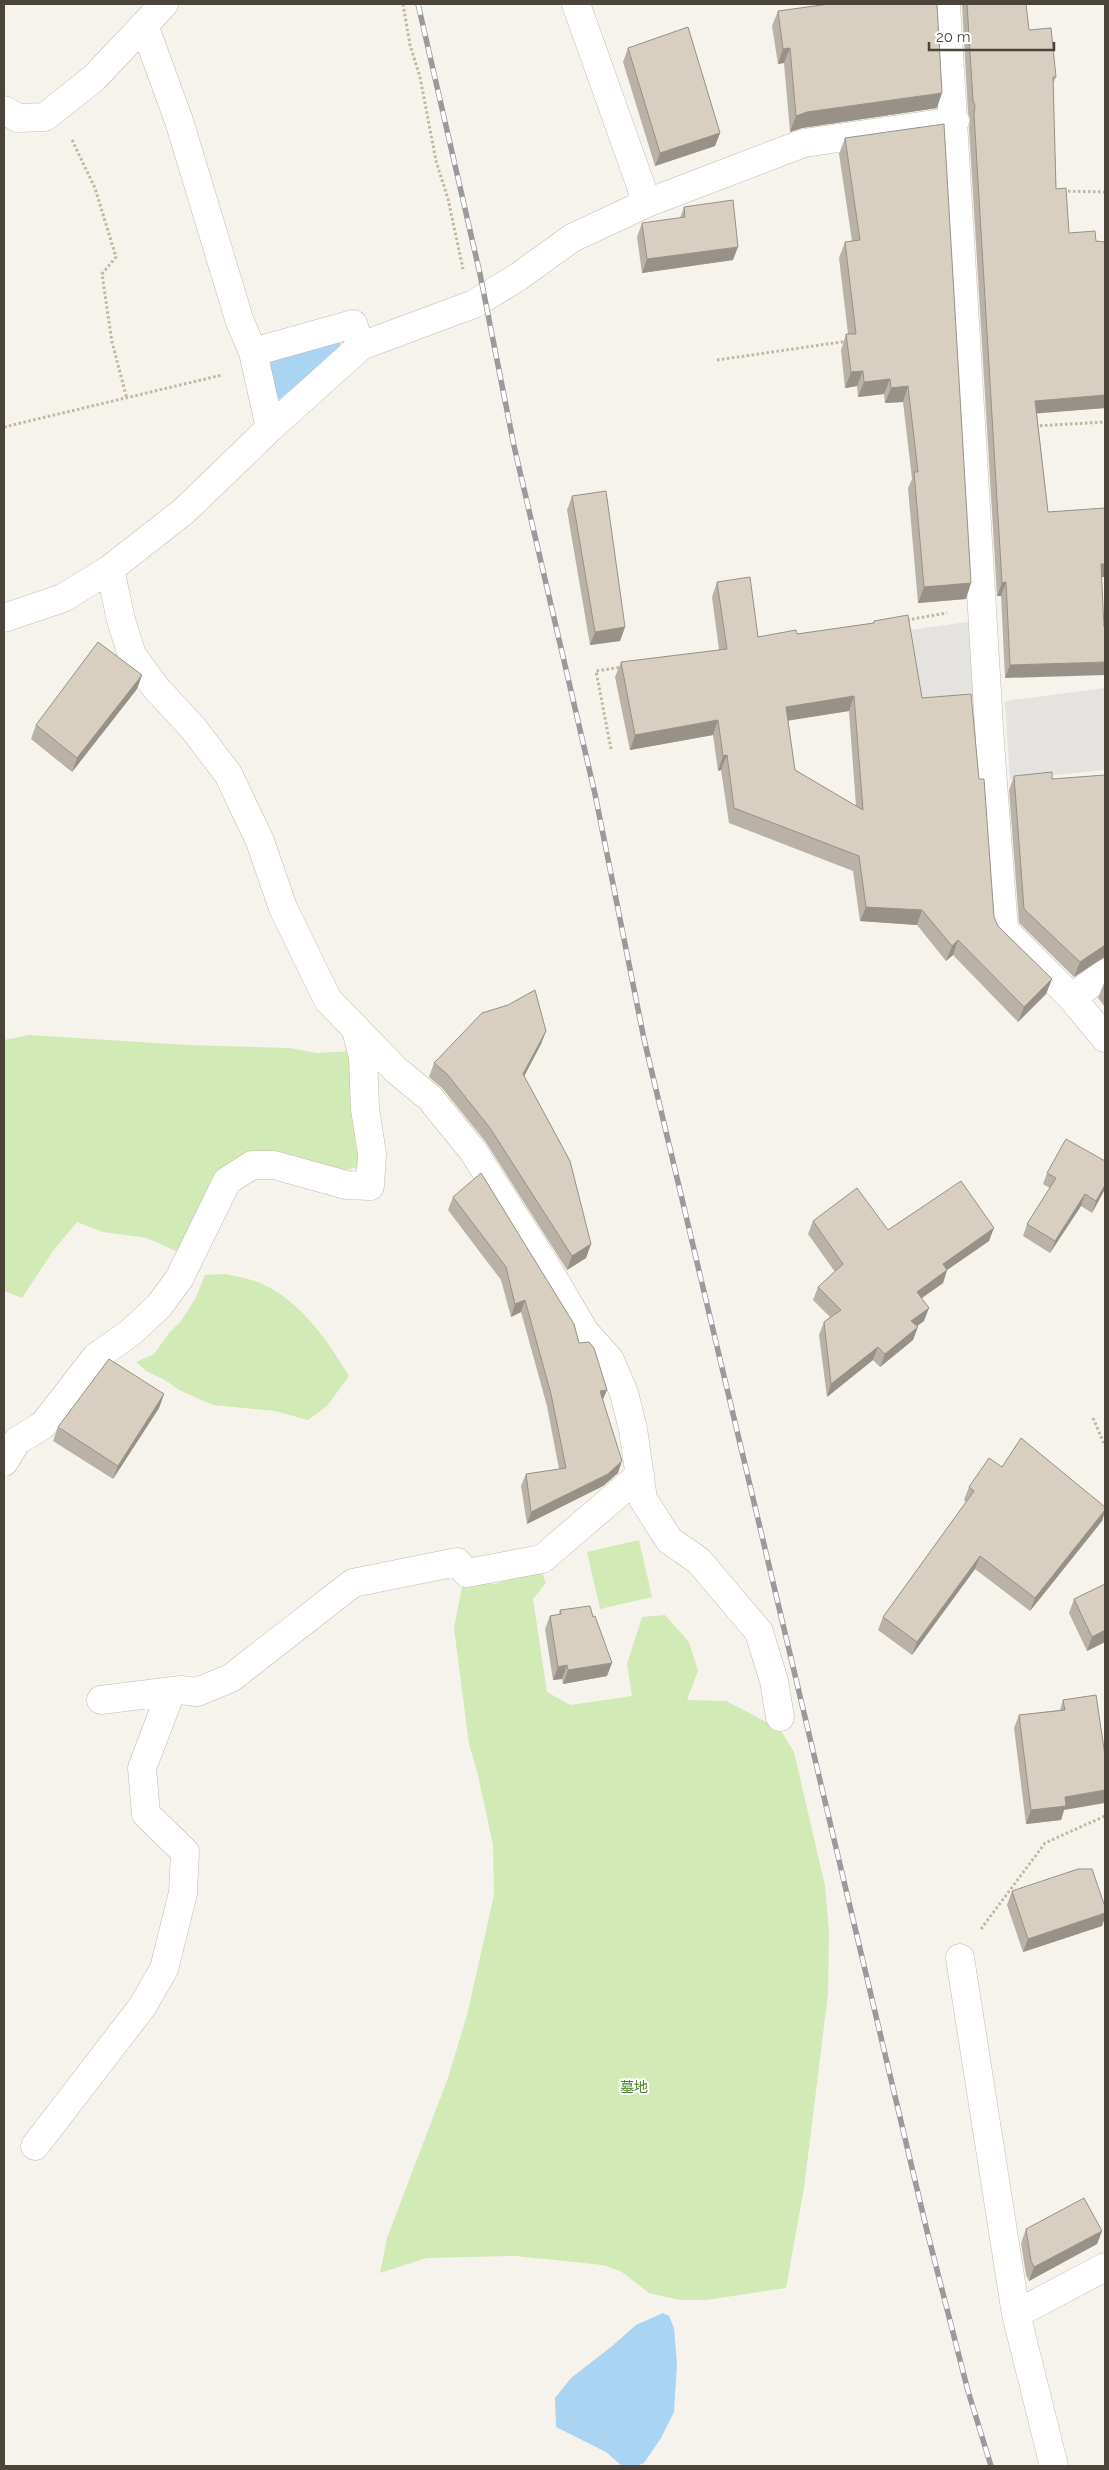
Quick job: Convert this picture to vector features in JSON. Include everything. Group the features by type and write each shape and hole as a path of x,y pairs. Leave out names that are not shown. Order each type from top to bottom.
{"street":[{"path":"4,110 18,118 45,117 94,78 164,4"},
{"path":"576,4 647,203"},
{"path":"946,4 955,121 964,314 990,743 1004,930 1072,998 1105,1038"},
{"path":"144,25 166,79 240,322 252,352 270,428"},
{"path":"4,618 62,598 110,569 184,511 270,428 361,346 474,304 518,277 572,238 647,203 804,142 955,121"},
{"path":"252,352 353,324 361,346"},
{"path":"110,569 121,620 132,655 156,688 193,728 228,774 260,841 283,908 328,1000 396,1070 430,1098 473,1151 546,1266 585,1332 610,1360 624,1393 633,1429 643,1499 669,1540 699,1561 758,1632 774,1681 780,1717"},
{"path":"1072,998 1105,973"},
{"path":"4,1462 17,1441 43,1425 96,1357 130,1333 159,1306 178,1279 227,1181 252,1165 274,1164 346,1185 370,1186 372,1154 365,1109 363,1057 356,1030"},
{"path":"101,1700 171,1692 197,1692 231,1678 353,1583 457,1562 467,1573 542,1559 640,1476"},
{"path":"35,2146 142,2007 164,1969 183,1893 185,1852 146,1814 142,1768 171,1692"},
{"path":"960,1958 1016,2314 1054,2466"},
{"path":"1016,2314 1105,2267"}],"path":[{"path":"403,4 436,160 448,199 455,242 474,304"},
{"path":"58,107 95,188 112,239 116,257 102,274 112,342 127,399"},
{"path":"1053,191 1105,192"},
{"path":"717,360 850,341"},
{"path":"4,427 127,399 183,383 224,375 252,352"},
{"path":"1029,426 1105,422"},
{"path":"905,620 983,608"},
{"path":"611,749 596,671 625,666"},
{"path":"1093,1418 1105,1446"},
{"path":"960,1958 1045,1843 1105,1816"}],"green space":[{"path":"29,1035 188,1045 289,1048 317,1053 352,1051 366,1163 355,1168 343,1170 316,1170 263,1161 178,1252 147,1238 103,1232 77,1222 53,1251 22,1298 4,1291 4,1040"},
{"path":"225,1274 255,1281 285,1297 310,1320 331,1347 349,1376 327,1406 308,1420 275,1411 213,1405 179,1390 165,1380 146,1371 136,1362 154,1354 169,1333 181,1321 195,1299 205,1275"},
{"path":"639,1540 652,1597 600,1609 587,1552"},
{"name":"墓地","path":"542,1573 546,1583 533,1599 547,1692 570,1705 632,1696 627,1664 642,1617 665,1615 689,1642 698,1671 687,1700 726,1701 780,1729 794,1752 825,1886 829,1931 828,1994 804,2188 786,2288 706,2300 679,2300 649,2293 622,2272 603,2265 515,2256 427,2258 380,2273 387,2238 448,2078 467,2015 494,1895 493,1845 478,1775 469,1744 454,1628 462,1587 478,1581 495,1584 521,1575"}],"shaded area":[{"path":"975,621 982,699 922,706 910,630"},
{"path":"1105,688 1105,770 1010,780 1005,701"}],"water":[{"path":"340,339 340,348 274,404 266,357"},
{"path":"663,2313 669,2316 674,2328 677,2364 674,2412 661,2438 644,2463 637,2466 622,2466 606,2452 556,2427 555,2398 571,2378 636,2325"}],"building":[{"path":"829,4 937,4 942,93 807,112 796,116 790,48 783,49 778,11"},
{"path":"967,4 1026,4 1029,30 1051,28 1056,77 1053,77 1056,189 1066,188 1069,233 1095,231 1096,241 1105,242 1105,395 1035,401 1048,512 1105,508 1105,564 1101,564 1105,662 1010,665 1006,582 1002,583 975,106 973,100"},
{"path":"688,27 720,133 660,153 628,48"},
{"path":"944,124 971,583 924,587 914,472 918,472 908,386 891,388 890,379 864,382 863,371 851,372 846,334 856,334 845,242 860,240 845,138"},
{"path":"733,200 738,247 647,259 642,223 685,217 684,207"},
{"path":"606,491 625,627 595,632 572,496"},
{"path":"750,577 758,637 796,630 797,634 874,623 874,621 908,615 922,698 971,694 979,779 984,779 994,917 998,926 1052,979 1024,1007 958,940 952,946 922,910 866,907 859,856 734,808 727,755 723,756 718,720 635,735 621,662 727,649 717,582","holes":["854,696 863,810 795,770 786,707"]},
{"path":"98,642 142,675 77,758 36,725"},
{"path":"1052,772 1052,779 1105,775 1105,945 1080,962 1024,909 1014,776"},
{"path":"535,990 546,1031 523,1074 570,1161 591,1244 572,1256 490,1128 447,1074 434,1063 482,1013 508,1005"},
{"path":"1066,1139 1105,1161 1105,1185 1096,1201 1085,1194 1055,1241 1027,1224 1056,1178 1047,1173"},
{"path":"481,1173 574,1324 579,1343 589,1342 594,1348 607,1390 600,1391 622,1461 608,1474 531,1512 526,1474 566,1468 551,1394 525,1300 515,1304 506,1267 453,1197"},
{"path":"961,1181 994,1228 943,1264 947,1270 917,1292 929,1308 911,1321 918,1327 885,1354 878,1347 831,1384 824,1322 841,1310 818,1287 843,1264 813,1221 857,1188 888,1230"},
{"path":"109,1359 164,1394 118,1466 58,1427"},
{"path":"1021,1438 1105,1507 1105,1510 1035,1598 980,1556 917,1642 883,1617 974,1491 969,1487 989,1458 1002,1467"},
{"path":"1105,1584 1105,1630 1092,1637 1074,1599"},
{"path":"590,1606 612,1663 568,1670 567,1665 558,1667 550,1616 561,1614 560,1610"},
{"path":"1096,1695 1105,1755 1105,1790 1065,1797 1066,1806 1031,1810 1019,1715 1065,1710 1063,1700"},
{"path":"1078,1869 1092,1869 1105,1907 1105,1913 1028,1939 1012,1891"},
{"path":"1084,2198 1102,2231 1034,2267 1031,2261 1026,2229"}],"railway":[{"path":"418,4 480,274 514,446 595,794 644,1039 927,2231 968,2391 991,2466"}]}
